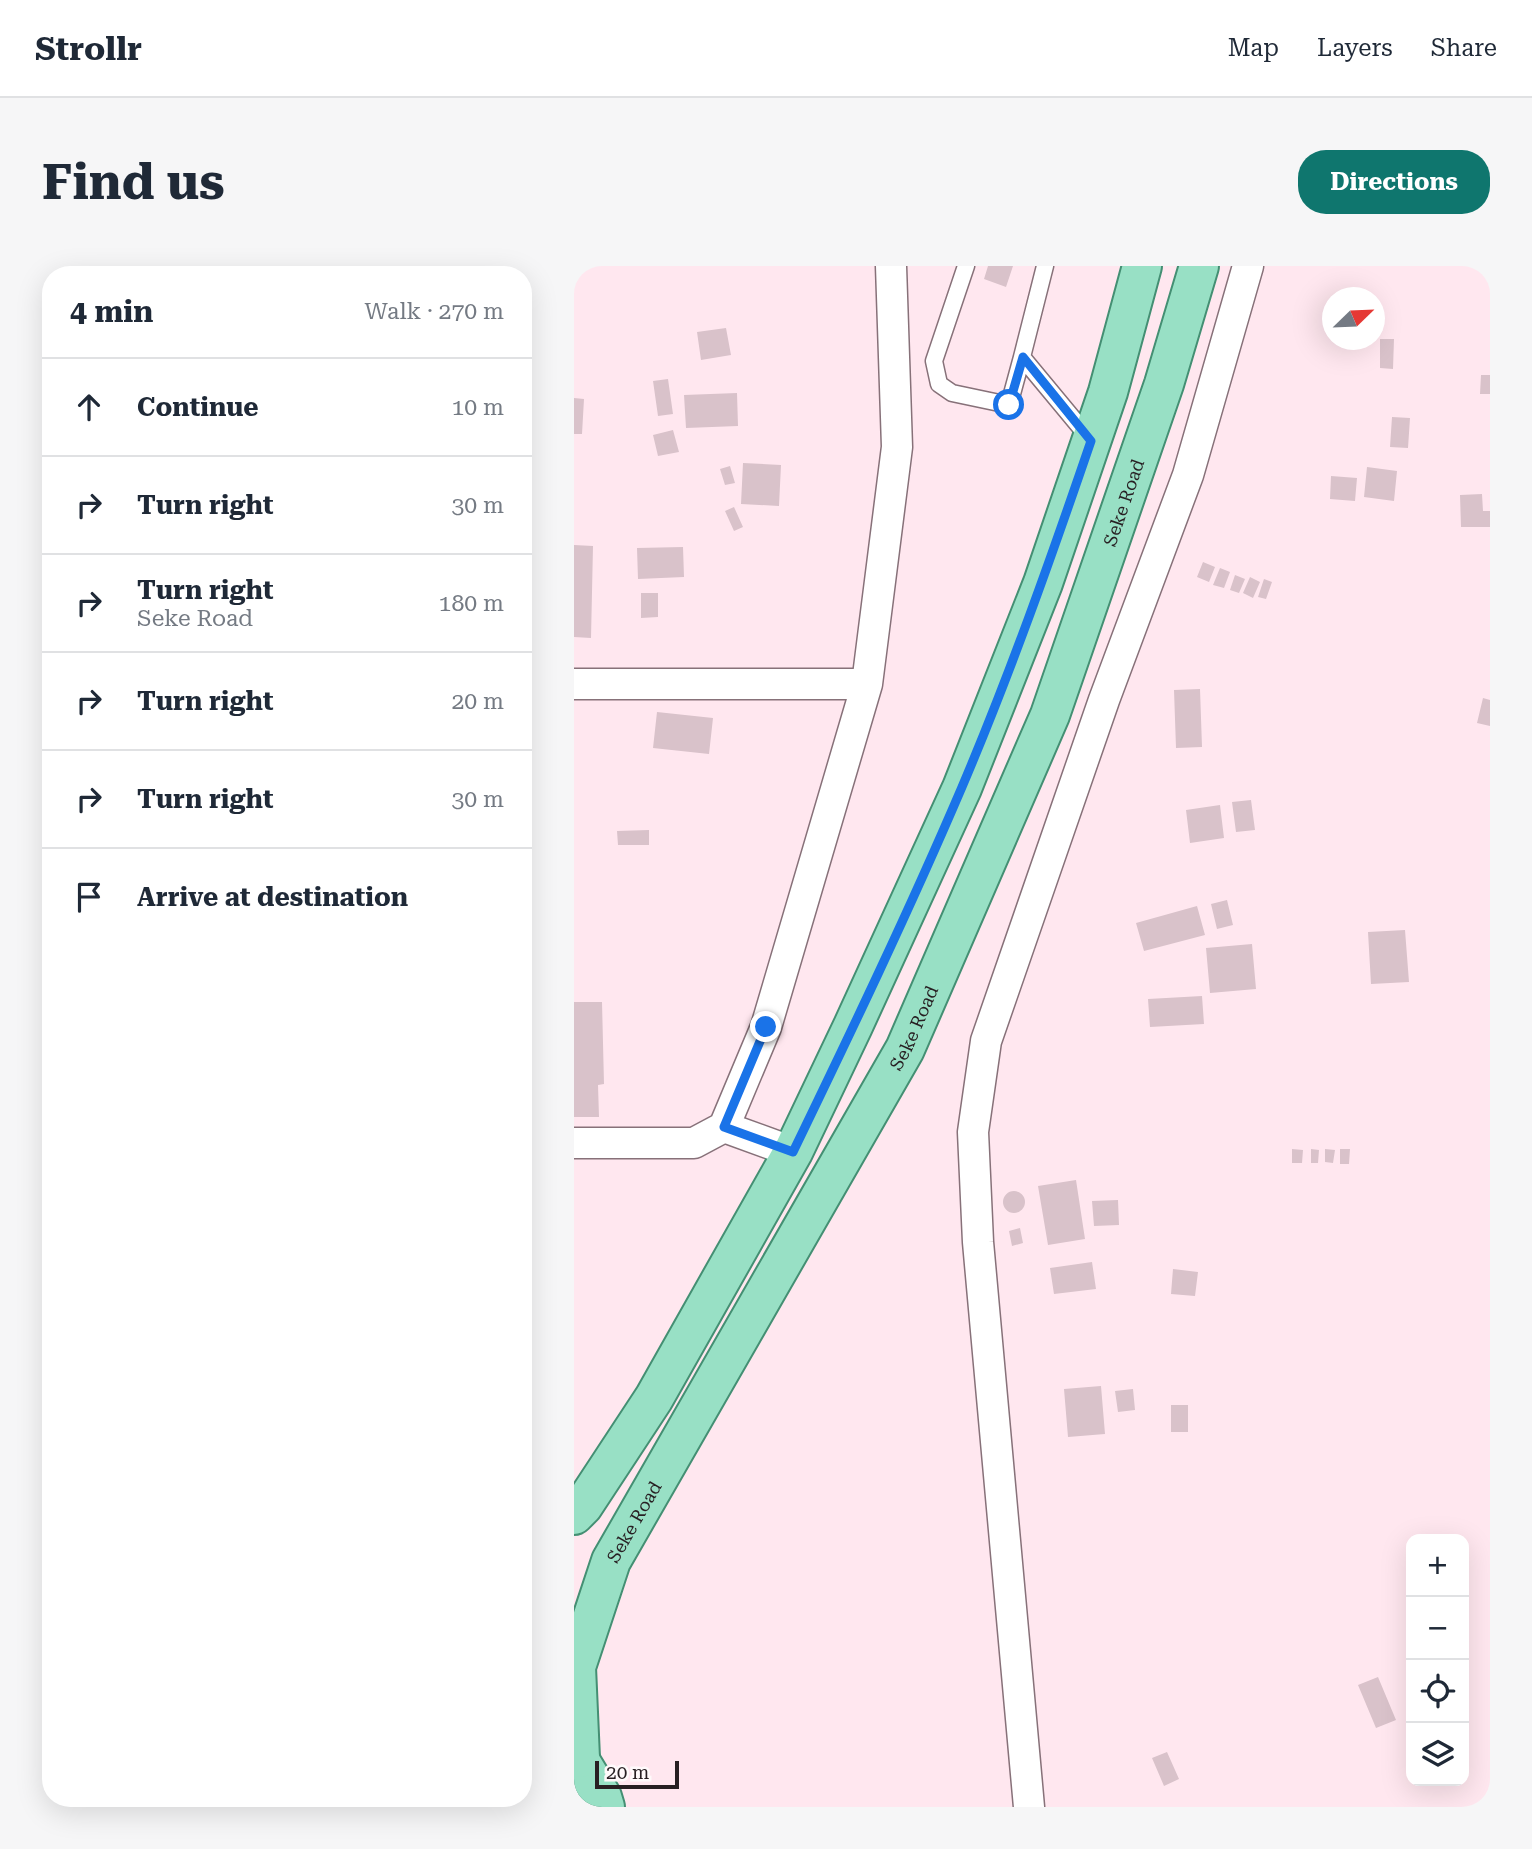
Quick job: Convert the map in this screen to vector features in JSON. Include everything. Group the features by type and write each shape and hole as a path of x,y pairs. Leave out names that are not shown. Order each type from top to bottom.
{"main road":[{"path":"574,1515 583,1506 654,1398 793,1152 962,788 1043,583 1108,392 1142,266"},
{"name":"Seke Road","path":"605,1807 577,1755 576,1668 611,1561 905,1049 1050,715 1164,384 1199,266"}],"street":[{"path":"574,1143 694,1143 724,1127 766,1027 867,684 897,447 891,266"},
{"path":"1029,1807 978,1242 973,1132 986,1041 1104,700 1188,475 1248,266"},
{"path":"574,684 867,684"},
{"path":"724,1127 793,1152"}],"lane":[{"path":"966,266 934,361 939,384 952,393 1009,405 1045,266"},
{"path":"1023,357 1091,441"}],"building":[{"path":"988,266 1013,266 1006,287 984,279"},
{"path":"726,328 731,355 701,360 697,332"},
{"path":"1385,339 1394,339 1393,369 1380,368 1380,350 1385,350"},
{"path":"1481,375 1490,375 1490,394 1480,394"},
{"path":"668,379 673,414 658,416 653,381"},
{"path":"737,393 738,426 686,428 684,395"},
{"path":"574,398 584,399 582,434 574,434"},
{"path":"1392,417 1410,418 1408,448 1390,447"},
{"path":"673,430 679,452 658,456 653,435"},
{"path":"743,463 781,465 779,506 741,504"},
{"path":"730,466 735,483 725,485 720,469"},
{"path":"1367,467 1397,471 1394,501 1364,497"},
{"path":"1331,476 1357,478 1355,501 1330,499"},
{"path":"1482,494 1483,511 1490,511 1490,527 1461,527 1460,495"},
{"path":"734,507 743,527 734,531 725,511"},
{"path":"574,545 593,546 591,638 574,637"},
{"path":"683,547 684,577 638,579 637,548"},
{"path":"1203,562 1215,567 1209,582 1197,577"},
{"path":"1220,568 1230,572 1224,588 1213,585"},
{"path":"1235,575 1245,579 1239,593 1230,590"},
{"path":"1250,577 1260,582 1253,598 1243,593"},
{"path":"1264,579 1272,582 1266,599 1258,597"},
{"path":"641,593 658,593 658,617 641,618"},
{"path":"1200,689 1202,747 1176,748 1174,690"},
{"path":"1483,698 1490,700 1490,726 1477,723"},
{"path":"657,712 713,718 709,754 653,748"},
{"path":"1251,800 1255,830 1236,832 1232,802"},
{"path":"1220,805 1224,838 1190,843 1186,810"},
{"path":"649,830 649,845 618,845 617,831"},
{"path":"1227,900 1233,925 1217,929 1211,904"},
{"path":"1197,906 1205,935 1144,951 1136,923"},
{"path":"1405,930 1409,982 1371,984 1368,932"},
{"path":"1252,944 1256,989 1210,993 1206,948"},
{"path":"1202,996 1204,1024 1150,1027 1148,999"},
{"path":"574,1002 602,1002 604,1084 598,1085 599,1117 574,1117"},
{"path":"1292,1149 1303,1150 1302,1163 1292,1163"},
{"path":"1311,1149 1319,1150 1318,1163 1311,1163"},
{"path":"1325,1149 1335,1150 1333,1163 1325,1162"},
{"path":"1340,1149 1350,1149 1349,1164 1340,1164"},
{"path":"1076,1180 1085,1239 1048,1245 1038,1186"},
{"path":"1014,1191 1022,1194 1025,1202 1022,1210 1014,1213 1006,1210 1003,1202 1006,1194"},
{"path":"1118,1200 1119,1225 1094,1226 1092,1201"},
{"path":"1020,1228 1023,1243 1012,1246 1009,1231"},
{"path":"1092,1262 1096,1289 1054,1294 1050,1268"},
{"path":"1173,1269 1198,1272 1195,1296 1171,1294"},
{"path":"1101,1386 1105,1434 1068,1437 1064,1389"},
{"path":"1133,1389 1135,1410 1118,1412 1115,1391"},
{"path":"1171,1405 1188,1405 1188,1432 1171,1432"},
{"path":"1378,1677 1396,1720 1376,1728 1358,1685"},
{"path":"1167,1752 1179,1779 1164,1786 1152,1758"}],"route":[{"path":"766,1027 724,1127 793,1152 962,788 1043,583 1091,441 1023,357 1009,405"}]}
